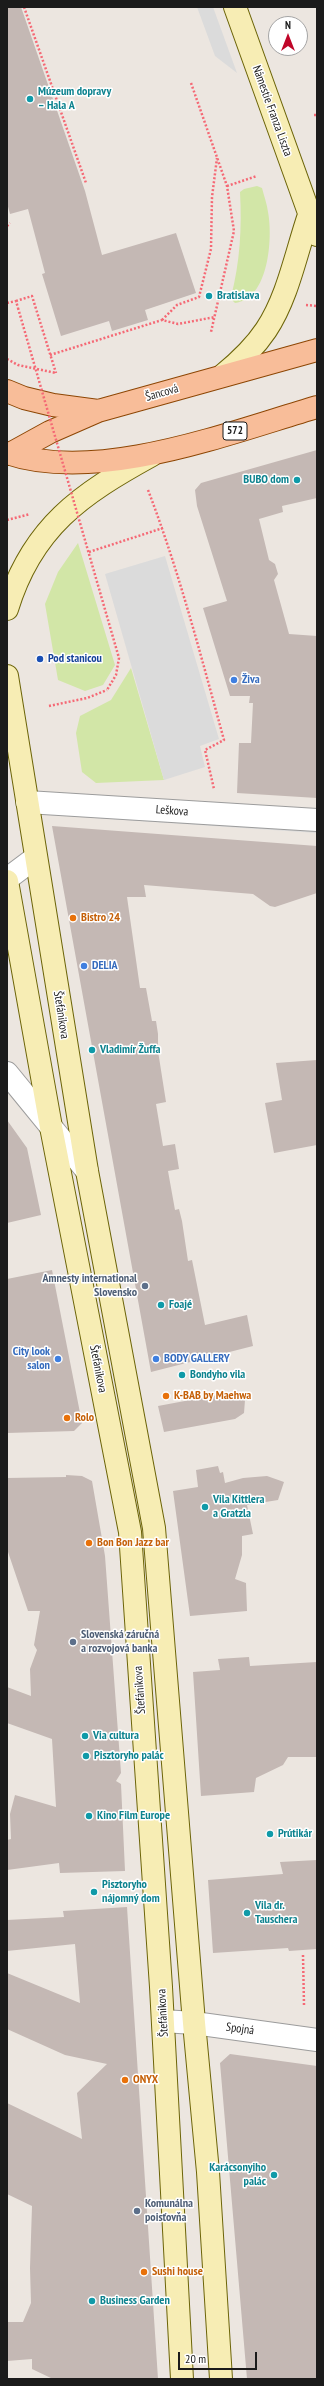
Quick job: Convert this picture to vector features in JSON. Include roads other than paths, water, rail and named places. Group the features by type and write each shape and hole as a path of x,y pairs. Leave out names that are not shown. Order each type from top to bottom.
{"main road":[{"name":"Námestie Franza Liszta","path":"235,7 313,219 317,235"},
{"path":"223,375 254,345 272,319 281,301 313,219"},
{"name":"Šancová","path":"7,391 24,398 53,405 98,411 317,350"},
{"name":"572","path":"8,454 57,462 91,463 153,454 317,407"},
{"path":"8,454 50,432 98,411"},
{"path":"7,608 14,585 28,557 49,529 70,508 103,482 153,454"},
{"name":"Štefánikova","path":"7,676 35,858 87,1171 154,1528 194,2023 208,2172 221,2379"},
{"name":"Štefánikova","path":"7,880 51,1127 130,1532 163,2021 182,2379"}],"street":[{"name":"Leškova","path":"27,802 317,820"},
{"name":"Štefánikova","path":"7,880 35,858"},
{"path":"7,1073 51,1127"},
{"name":"Štefánikova","path":"51,1127 87,1171"},
{"name":"Spojná","path":"163,2021 194,2023 317,2040"}],"place":[{"name":"Múzeum dopravy – Hala A","path":"30,99"},
{"name":"Bratislava","path":"209,296"},
{"name":"BUBO dom","path":"297,480"},
{"name":"Pod stanicou","path":"40,659"},
{"name":"Živa","path":"234,680"},
{"name":"Bistro 24","path":"73,918"},
{"name":"DELIA","path":"84,966"},
{"name":"Vladimír Žuffa","path":"92,1050"},
{"name":"Amnesty international Slovensko","path":"145,1286"},
{"name":"Foajé","path":"161,1305"},
{"name":"City look salon","path":"58,1359"},
{"name":"BODY GALLERY","path":"156,1359"},
{"name":"Bondyho vila","path":"182,1375"},
{"name":"K-BAB by Maehwa","path":"166,1396"},
{"name":"Rolo","path":"67,1418"},
{"name":"Vila Kittlera a Gratzla","path":"205,1507"},
{"name":"Bon Bon Jazz bar","path":"89,1543"},
{"name":"Slovenská záručná a rozvojová banka","path":"73,1642"},
{"name":"Via cultura","path":"85,1736"},
{"name":"Pisztoryho palác","path":"86,1756"},
{"name":"Kino Film Europe","path":"89,1816"},
{"name":"Prútikár","path":"270,1834"},
{"name":"Pisztoryho nájomný dom","path":"94,1892"},
{"name":"Vila dr. Tauschera","path":"247,1913"},
{"name":"ONYX","path":"125,2080"},
{"name":"Karácsonyiho palác","path":"274,2175"},
{"name":"Komunálna poisťovňa","path":"137,2211"},
{"name":"Sushi house","path":"144,2272"},
{"name":"Business Garden","path":"92,2301"}]}
